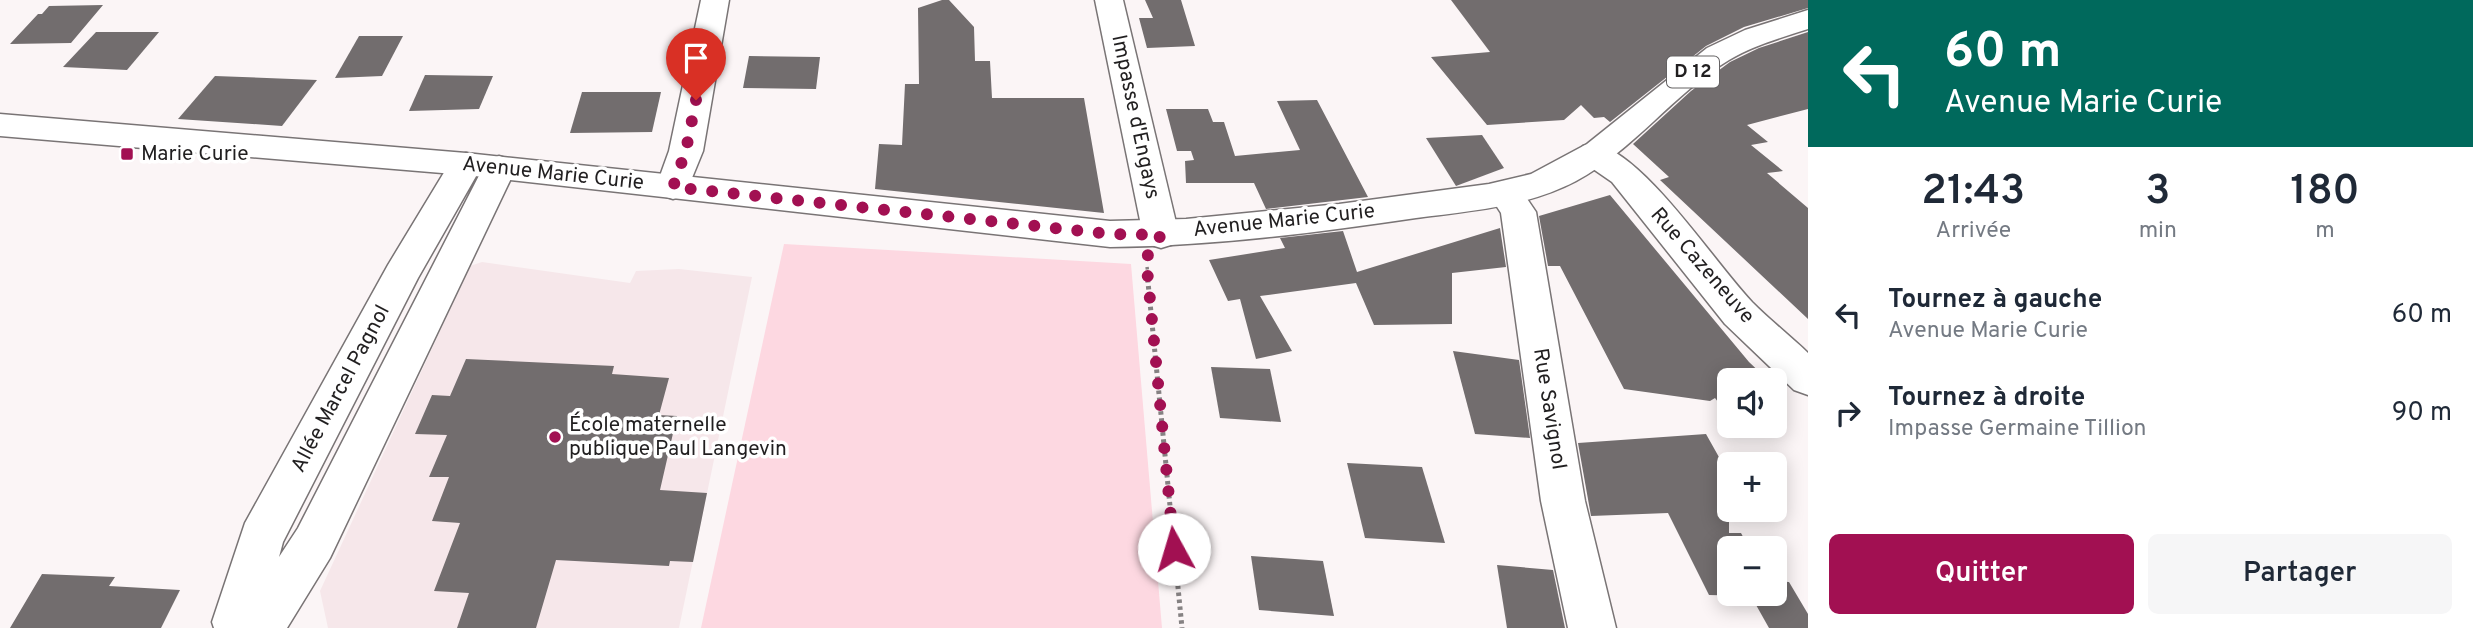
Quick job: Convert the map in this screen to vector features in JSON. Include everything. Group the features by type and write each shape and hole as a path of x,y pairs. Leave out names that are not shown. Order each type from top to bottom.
{"main road":[{"path":"673,187 686,150 715,0"},
{"name":"Impasse d'Engays","path":"1110,0 1161,235"},
{"name":"Avenue Marie Curie","path":"0,125 482,166 1110,234 1161,235 1325,219 1505,193 1559,176 1595,154 1708,60 1739,43 1808,19"},
{"name":"Rue Cazeneuve","path":"1595,154 1624,174 1740,313 1808,379"},
{"name":"Allée Marcel Pagnol","path":"251,624 314,543 482,166"},
{"name":"Rue Savignol","path":"1505,193 1518,212 1563,501 1592,628"}],"path":[{"path":"1161,235 1146,258 1182,628"}],"shaded area":[{"path":"784,244 1131,264 1162,628 701,628"},
{"name":"École maternelle publique Paul Langevin","path":"482,262 630,283 636,271 679,269 752,277 679,628 328,628 320,591 470,266"}],"building":[{"path":"949,0 974,27 975,61 990,61 992,98 1084,98 1104,213 875,189 879,144 902,145 905,84 919,84 918,8"},
{"path":"1145,0 1181,0 1195,46 1147,48 1139,18 1153,18"},
{"path":"1451,0 1808,0 1808,8 1744,27 1706,46 1610,122 1604,117 1594,118 1581,105 1564,120 1487,125 1431,57 1490,52"},
{"path":"103,5 71,43 10,44 49,6"},
{"path":"96,32 159,32 127,70 63,67"},
{"path":"1808,32 1808,109 1747,125 1768,142 1751,145 1783,171 1767,173 1808,208 1808,319 1660,180 1669,177 1633,144 1691,91 1730,62 1759,48"},
{"path":"359,36 403,36 382,76 335,78"},
{"path":"749,56 820,57 816,89 743,88"},
{"path":"425,75 493,76 479,109 409,111"},
{"path":"215,76 317,80 282,126 178,119"},
{"path":"582,92 661,92 652,132 570,133"},
{"path":"1317,100 1368,197 1266,209 1254,183 1186,183 1185,161 1194,160 1191,151 1177,151 1166,109 1208,109 1213,122 1224,122 1235,156 1300,150 1277,101"},
{"path":"1482,135 1504,168 1456,186 1426,138"},
{"path":"1610,195 1755,368 1717,368 1717,401 1715,398 1710,401 1624,389 1560,266 1548,266 1539,216"},
{"path":"1500,228 1506,267 1452,273 1452,324 1374,325 1356,283 1260,296 1292,351 1256,359 1240,299 1228,301 1209,260 1285,248 1280,238 1343,231 1357,272"},
{"path":"1453,351 1519,360 1530,438 1475,434"},
{"path":"466,359 614,366 612,374 669,378 659,415 677,416 660,490 707,493 693,562 670,561 669,566 556,560 536,628 457,628 469,593 434,591 460,523 432,521 449,477 429,477 447,435 415,434 432,395 450,396"},
{"path":"1211,367 1270,369 1281,422 1220,418"},
{"path":"1706,434 1717,454 1717,522 1729,522 1729,533 1741,533 1743,536 1717,536 1717,595 1709,595 1668,513 1591,516 1578,443"},
{"path":"1347,463 1422,467 1445,543 1365,538"},
{"path":"1251,556 1323,561 1334,616 1259,610"},
{"path":"1497,565 1553,570 1565,628 1507,628"},
{"path":"42,574 115,577 109,586 180,590 161,628 10,628"},
{"path":"1789,582 1808,614 1808,628 1769,628 1757,606 1787,606"}],"place":[{"name":"Marie Curie","path":"127,154"},
{"name":"École maternelle publique Paul Langevin","path":"555,437"}],"route":[{"path":"696,100 686,150 673,187 1110,234 1161,235 1146,258 1174,549"}]}
